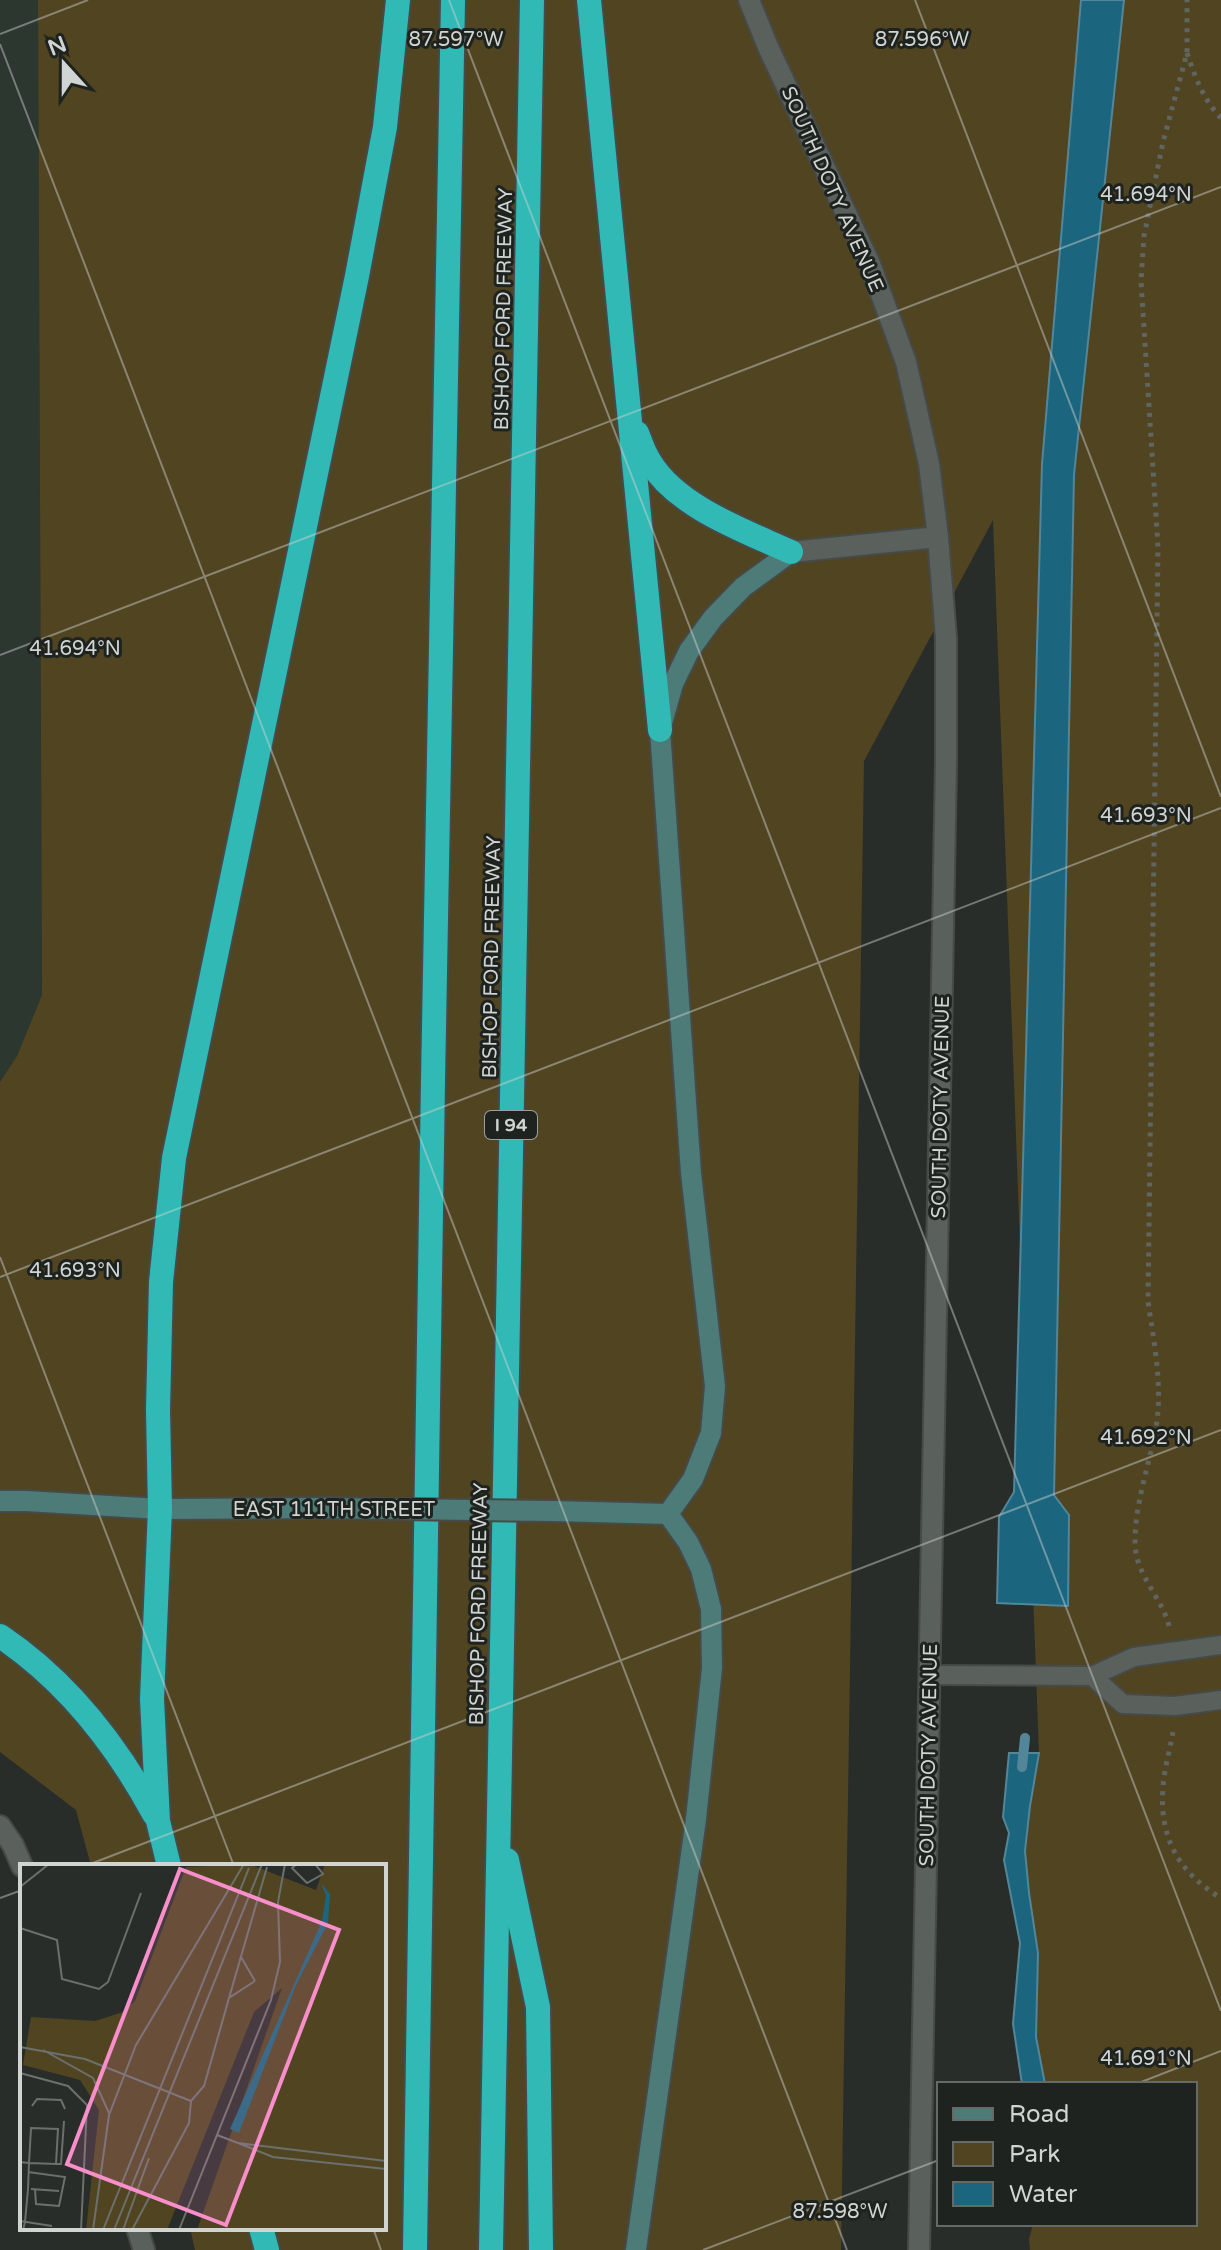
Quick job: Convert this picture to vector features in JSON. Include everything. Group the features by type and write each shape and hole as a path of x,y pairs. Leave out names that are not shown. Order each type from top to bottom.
{"highway":[{"path":"169,1864 158,1821 152,1699 160,1509 158,1410 161,1282 174,1158 362,246 385,127 398,0"},
{"path":"415,2250 453,0"},
{"name":"BISHOP FORD FREEWAY","path":"491,2250 532,0"},
{"path":"589,0 660,730"},
{"path":"629,416 650,463 676,493 732,526 791,552"},
{"path":"0,1636 46,1670 84,1710 132,1774 158,1821"},
{"path":"498,1814 538,2007 541,2250"},
{"path":"262,2230 267,2250"}],"main road":[{"path":"636,2250 696,1819 712,1668 711,1609 701,1569 688,1542 668,1514 693,1479 711,1433 715,1386 691,1173 660,730 673,684 689,651 713,618 743,587 791,552"},
{"name":"EAST 111TH STREET","path":"0,1501 160,1509 320,1508 668,1514"}],"street":[{"name":"SOUTH DOTY AVENUE","path":"749,0 870,264 906,362 929,464 946,638 919,2250"},
{"path":"791,552 938,537"},
{"path":"0,1826 21,1864"},
{"path":"138,2230 144,2250"}],"lane":[{"path":"929,1675 1092,1676 1134,1657 1221,1645"},
{"path":"1092,1676 1123,1704 1175,1706 1221,1700"}],"path":[{"path":"1173,1652 1165,1611 1147,1584 1137,1560 1135,1543 1143,1480 1156,1429 1159,1377 1148,1301 1158,547 1141,281 1144,236 1163,142 1187,53 1187,0"},
{"path":"1187,53 1197,82 1212,109 1221,118"},
{"path":"1175,1706 1163,1787 1163,1819 1169,1843 1184,1867 1221,1898"}],"shaded area":[{"path":"0,0 38,0 42,995 17,1056 0,1082"}],"green space":[{"path":"38,0 1221,0 1221,2250 1030,2250 1032,2226 1197,2226 1197,2082 1045,2082 1036,2037 1038,1953 1025,1851 1039,1753 993,520 864,761 841,2250 195,2250 190,2230 386,2230 386,1864 90,1864 76,1810 0,1752 0,1082 17,1056 42,995"}],"water":[{"path":"1081,0 1124,0 1074,475 1054,1495 1069,1515 1068,1606 997,1603 999,1517 1014,1492 1042,464"},
{"path":"1009,1753 1039,1753 1025,1851 1038,1953 1036,2037 1045,2082 1022,2082 1013,2024 1020,1943 1004,1860 1009,1833 1003,1817"}],"waterway":[{"path":"1022,1767 1025,1738"}]}
